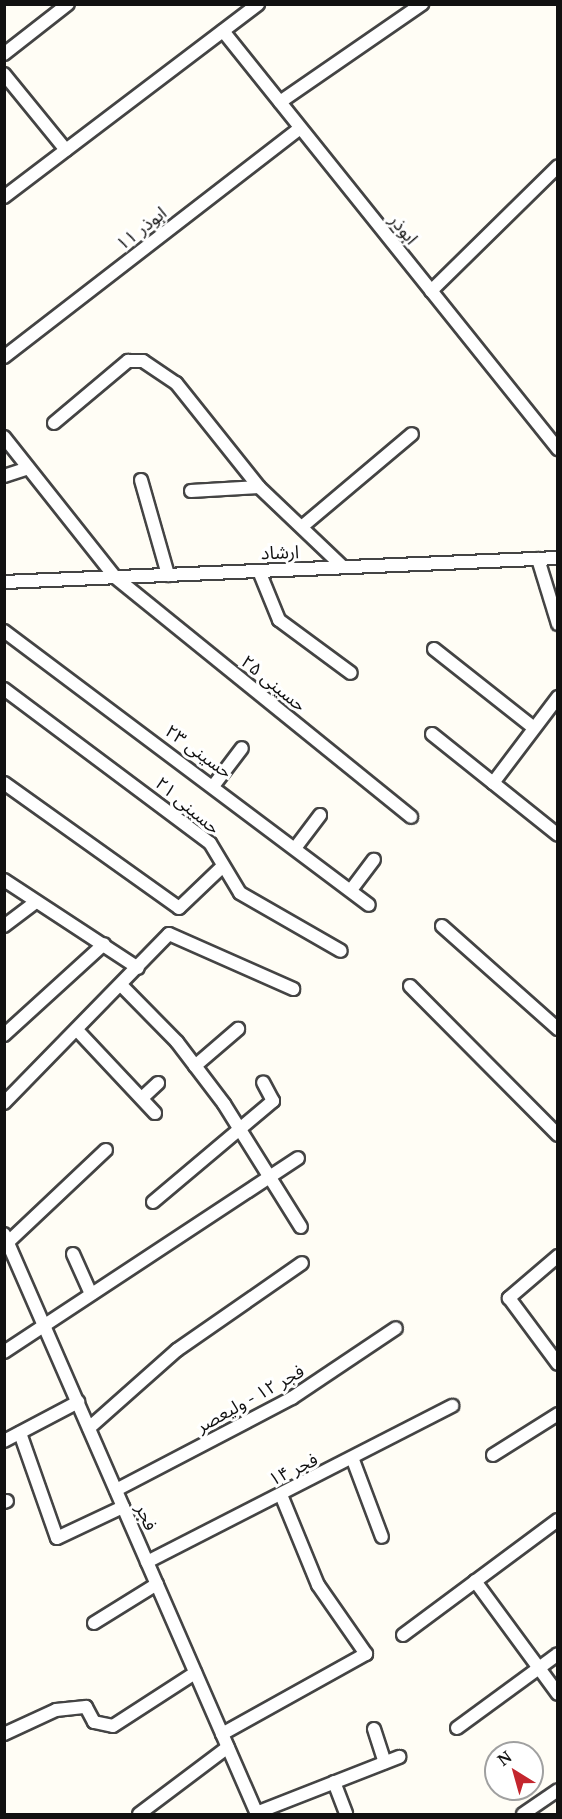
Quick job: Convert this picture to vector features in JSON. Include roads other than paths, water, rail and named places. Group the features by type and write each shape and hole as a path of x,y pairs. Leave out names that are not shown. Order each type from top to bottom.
{"street":[{"path":"4,54 68,4"},
{"path":"4,197 258,4"},
{"path":"280,102 422,4"},
{"name":"ابوذر","path":"223,31 558,449"},
{"path":"4,74 66,150"},
{"name":"ابوذر ۱۱","path":"4,357 300,128"},
{"path":"431,291 558,166"},
{"path":"54,423 128,361 143,362 176,383 259,487 304,525 343,567"},
{"path":"304,525 412,434"},
{"name":"حسینی ۲۵","path":"4,437 115,577 411,817"},
{"path":"4,476 28,468"},
{"path":"141,480 168,575"},
{"path":"191,491 259,487"},
{"name":"ارشاد","path":"4,582 558,558"},
{"path":"538,559 558,624"},
{"path":"259,571 279,620 351,673"},
{"name":"حسینی ۲۳","path":"4,631 214,785 369,905"},
{"path":"434,649 534,728"},
{"name":"حسینی ۲۱","path":"4,689 169,810 210,843 240,893 268,913 341,951"},
{"path":"493,783 558,697"},
{"path":"432,734 558,835"},
{"path":"214,785 242,748"},
{"path":"4,783 179,908 223,866"},
{"path":"296,847 320,815"},
{"path":"351,890 374,860"},
{"path":"4,880 35,903 104,944 138,968"},
{"path":"4,926 35,903"},
{"path":"441,926 558,1029"},
{"path":"4,1103 169,934 293,989"},
{"path":"4,1035 104,944"},
{"path":"121,985 195,1066 242,1130 302,1227"},
{"path":"410,986 558,1135"},
{"path":"195,1066 238,1029"},
{"path":"77,1030 155,1113"},
{"path":"153,1202 242,1130 273,1101 263,1082"},
{"path":"142,1098 158,1083"},
{"path":"6,1241 106,1150"},
{"path":"4,1353 44,1324 273,1178 298,1158"},
{"name":"فجر","path":"6,1241 257,1814"},
{"path":"73,1254 91,1294"},
{"path":"558,1256 509,1298 558,1364"},
{"path":"89,1428 177,1350 302,1263"},
{"name":"فجر ۱۲ - ولیعصر","path":"116,1490 292,1398 396,1328"},
{"path":"4,1442 78,1402"},
{"name":"فجر ۱۴","path":"147,1562 353,1460 452,1406"},
{"path":"493,1455 558,1414"},
{"path":"20,1433 57,1538 123,1507"},
{"path":"353,1460 382,1537"},
{"path":"222,1734 366,1654 318,1585 281,1495"},
{"path":"404,1635 558,1520"},
{"path":"475,1581 558,1694"},
{"path":"94,1623 157,1584"},
{"path":"458,1728 558,1654"},
{"path":"4,1734 56,1710 86,1707 94,1722 113,1726 195,1673"},
{"path":"374,1729 385,1762"},
{"path":"139,1815 228,1747"},
{"path":"257,1814 399,1757"},
{"path":"333,1782 346,1815"},
{"path":"524,1815 558,1790"}]}
